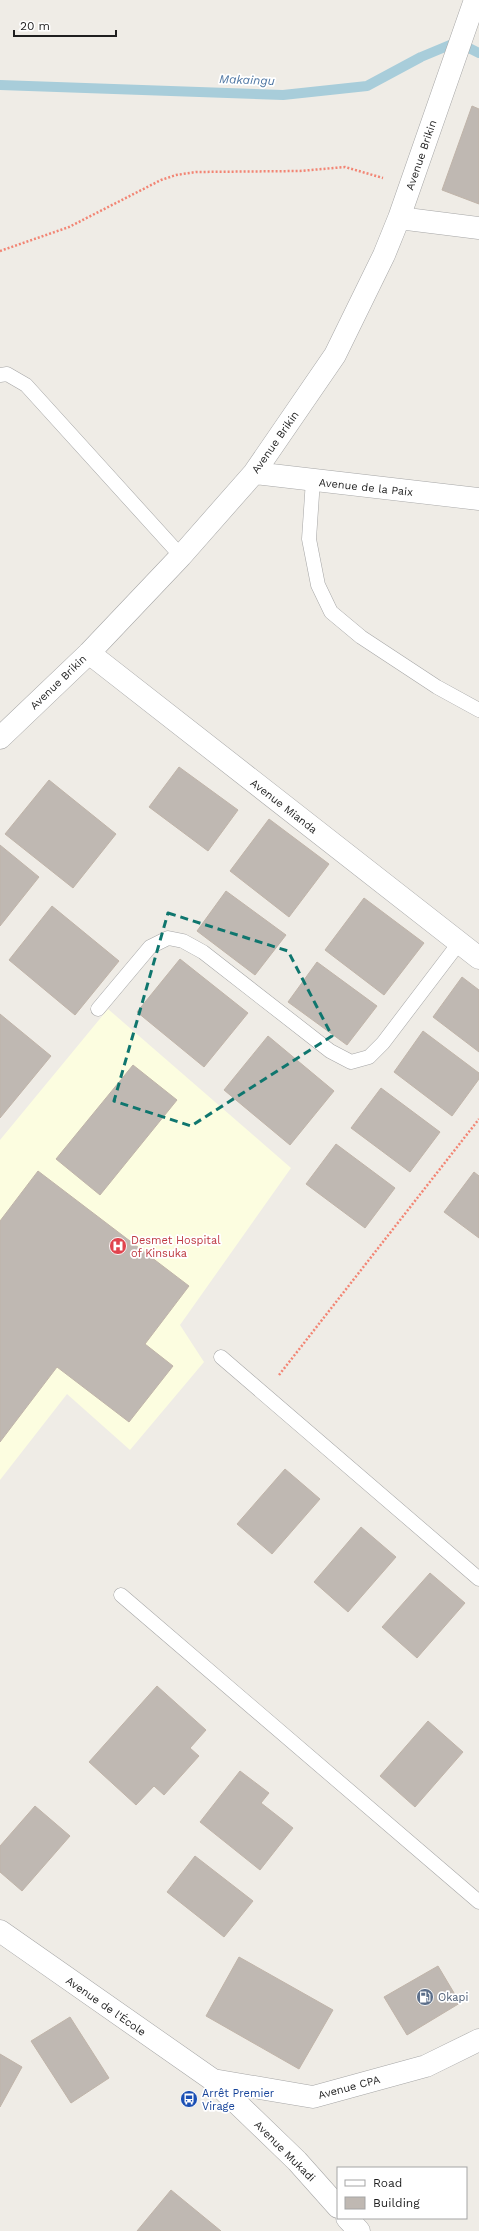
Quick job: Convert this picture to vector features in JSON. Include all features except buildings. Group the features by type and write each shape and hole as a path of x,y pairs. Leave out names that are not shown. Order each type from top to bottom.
{"street":[{"name":"Avenue Brikin","path":"0,738 89,653 181,556 254,473 335,355 384,255 399,218 473,5"},
{"path":"399,218 479,228"},
{"name":"Avenue de la Paix","path":"254,473 479,499"},
{"name":"Avenue Mianda","path":"89,653 479,958"},
{"name":"Avenue de l'École","path":"0,1931 212,2080"},
{"name":"Avenue CPA","path":"212,2080 313,2097 426,2066 479,2040"},
{"name":"Avenue Mukadi","path":"212,2080 297,2161 337,2206"},
{"path":"348,2219 359,2231"}],"lane":[{"path":"0,374 7,374 26,385 181,556"},
{"path":"313,480 310,539 318,585 331,612 361,637 437,687 479,710"},
{"path":"98,1009 150,947 168,938 183,941 203,952 330,1051 351,1062 369,1057 383,1044 459,943"},
{"path":"221,1357 479,1579"},
{"path":"121,1595 479,1902"}],"path":[{"path":"0,251 69,227 161,180 176,175 196,172 300,171 346,167 411,185"},
{"path":"264,1394 479,1119"}],"highlighted area":[{"path":"168,913 288,951 332,1036 191,1126 114,1101"}],"shaded area":[{"name":"Desmet Hospital of Kinsuka","path":"108,1009 291,1168 180,1325 204,1362 130,1450 67,1394 0,1480 0,1140"}],"waterway":[{"name":"Makaingu","path":"0,85 283,95 367,86 421,57 457,42 479,53"}],"place":[{"name":"Desmet Hospital of Kinsuka","path":"118,1246"},
{"name":"Okapi","path":"425,1997"},
{"name":"Arrêt Premier Virage","path":"189,2099"}]}
